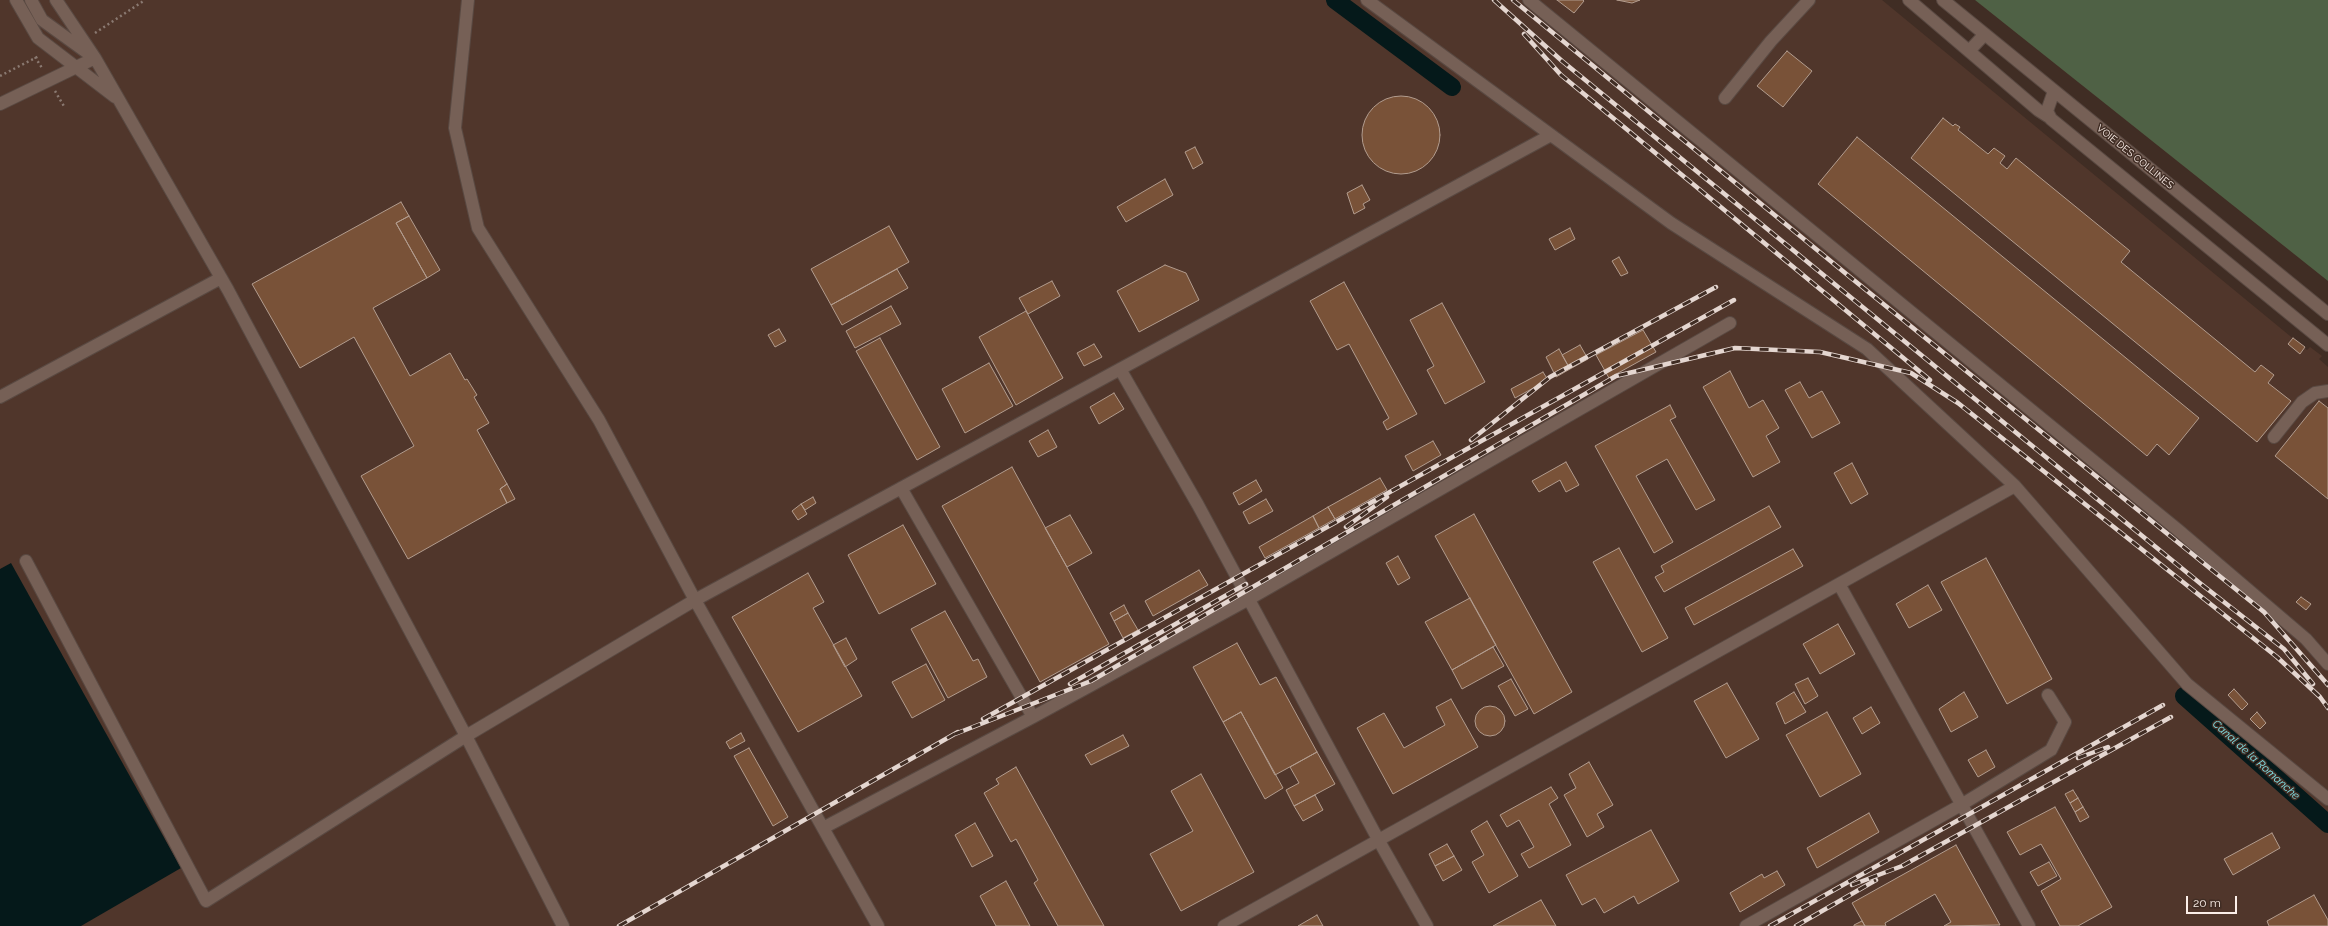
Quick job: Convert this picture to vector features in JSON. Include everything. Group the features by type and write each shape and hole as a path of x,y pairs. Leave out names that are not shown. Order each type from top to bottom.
{"street":[{"path":"16,0 38,38 120,101"},
{"path":"31,0 42,20 95,58"},
{"path":"56,0 95,58 221,278 466,736 563,926"},
{"path":"468,0 454,128 478,228 599,420 695,600 878,926"},
{"path":"1367,0 1671,222 1867,349 2015,486 2187,684 2328,799"},
{"path":"1528,0 2178,530 2306,639 2328,664"},
{"path":"1724,98 1771,41 1809,0"},
{"path":"1909,0 2038,110 2049,117 2328,345"},
{"name":"VOIE DES COLLINES","path":"1943,0 2328,314"},
{"path":"1969,51 1985,34"},
{"path":"0,104 95,58"},
{"path":"2049,117 2047,111 2054,91"},
{"path":"26,561 206,901 466,736 695,600 1552,136"},
{"path":"0,397 221,278"},
{"path":"823,828 1033,717 1249,599 1730,323"},
{"path":"1120,370 1198,505 1378,841 1427,926"},
{"path":"2274,437 2302,402 2315,393 2328,392"},
{"path":"1224,926 2015,486"},
{"path":"901,488 1033,717"},
{"path":"1839,584 2029,926"},
{"path":"1746,926 1962,805 2051,750 2065,722 2048,695"}],"shaded area":[{"path":"0,0 1882,0 2307,350 2310,347 2322,356 2319,359 2328,367 2328,926 0,926"},
{"path":"11,563 181,868 81,926 0,926 0,569"}],"green space":[{"path":"1975,0 2328,0 2328,281"}],"building":[{"path":"1557,0 1583,0 1584,1 1574,13"},
{"path":"1617,0 1640,0 1632,3"},
{"path":"1787,51 1812,71 1783,107 1757,86"},
{"path":"1401,96 1416,99 1429,107 1437,120 1440,135 1437,150 1429,163 1416,171 1401,174 1386,171 1373,163 1365,150 1362,135 1365,120 1373,107 1386,99"},
{"path":"1943,118 1953,126 1955,124 1960,127 1958,130 1988,154 1994,148 2005,156 2000,163 2007,169 2016,158 2130,251 2121,262 2255,372 2261,365 2274,375 2268,383 2291,401 2257,442 1911,158"},
{"path":"1857,137 2199,418 2169,455 2157,444 2147,456 1818,184"},
{"path":"1195,147 1203,163 1193,169 1185,152"},
{"path":"1165,179 1173,195 1126,222 1117,207"},
{"path":"1362,185 1370,200 1363,204 1365,208 1354,214 1347,193"},
{"path":"401,202 409,216 396,223 427,278 373,308 410,376 450,353 465,380 467,379 477,395 474,397 489,423 477,430 507,484 500,489 507,503 408,559 361,476 414,446 354,337 300,368 252,284"},
{"path":"409,216 440,270 427,278 396,223"},
{"path":"889,226 909,262 831,305 811,269"},
{"path":"1570,228 1575,239 1555,250 1549,239"},
{"path":"1619,257 1628,273 1621,276 1612,261"},
{"path":"1165,265 1186,273 1199,300 1139,332 1117,291"},
{"path":"897,269 908,288 842,325 831,305"},
{"path":"1052,281 1060,296 1028,314 1019,298"},
{"path":"1344,282 1417,414 1387,430 1383,422 1389,418 1349,344 1337,350 1310,301"},
{"path":"1442,303 1485,382 1445,404 1427,370 1434,366 1410,320"},
{"path":"891,306 901,324 855,348 846,331"},
{"path":"1026,311 1063,378 1016,405 979,337"},
{"path":"779,329 786,341 775,347 768,335"},
{"path":"1643,330 1656,352 1609,378 1596,355"},
{"path":"880,338 940,447 917,460 856,351"},
{"path":"2293,338 2305,347 2300,354 2288,344"},
{"path":"1094,344 1102,357 1084,366 1077,353"},
{"path":"1580,345 1588,359 1570,369 1562,355"},
{"path":"1559,349 1570,369 1556,377 1546,357"},
{"path":"989,363 1013,406 965,433 942,389"},
{"path":"1730,371 1749,408 1763,400 1779,428 1766,436 1780,462 1753,477 1703,387"},
{"path":"1543,372 1548,380 1515,398 1511,389"},
{"path":"1800,382 1809,398 1822,391 1840,423 1812,438 1785,390"},
{"path":"1114,393 1124,409 1099,424 1090,407"},
{"path":"2319,401 2328,408 2328,499 2275,456"},
{"path":"1670,405 1676,417 1670,420 1715,500 1696,510 1667,459 1636,476 1673,542 1654,553 1595,446"},
{"path":"1048,430 1057,447 1038,457 1029,441"},
{"path":"1433,441 1441,455 1413,471 1405,456"},
{"path":"1566,462 1579,485 1566,492 1560,480 1539,492 1532,481"},
{"path":"1852,463 1868,494 1851,504 1834,473"},
{"path":"1012,467 1109,644 1040,682 942,506"},
{"path":"1380,478 1387,490 1335,519 1328,507"},
{"path":"1256,480 1262,491 1239,505 1233,493"},
{"path":"507,484 515,499 507,503 500,489"},
{"path":"813,497 816,503 805,510 801,504"},
{"path":"1266,499 1273,511 1249,524 1243,512"},
{"path":"801,504 807,514 798,520 792,511"},
{"path":"1769,506 1781,527 1664,592 1655,577 1664,572 1661,566"},
{"path":"1328,507 1335,519 1319,528 1313,516"},
{"path":"1474,514 1572,692 1534,714 1435,536"},
{"path":"1070,515 1092,553 1067,567 1045,528"},
{"path":"1313,516 1319,528 1265,558 1259,547"},
{"path":"903,525 936,584 879,614 848,555"},
{"path":"1619,548 1668,638 1642,652 1593,562"},
{"path":"1793,549 1803,566 1694,625 1685,608"},
{"path":"1398,556 1410,578 1398,585 1386,563"},
{"path":"1986,558 2052,679 2007,704 1941,582"},
{"path":"1199,570 1208,585 1153,616 1145,601"},
{"path":"808,573 824,602 813,608 862,696 798,732 732,617"},
{"path":"1928,585 1942,610 1909,628 1896,604"},
{"path":"2301,597 2311,604 2306,610 2296,602"},
{"path":"1470,598 1496,645 1452,670 1425,622"},
{"path":"1124,605 1128,613 1114,621 1110,613"},
{"path":"945,611 973,661 978,659 987,677 948,698 911,629"},
{"path":"1128,613 1138,630 1123,638 1114,621"},
{"path":"1838,624 1855,654 1820,674 1803,644"},
{"path":"846,638 857,659 845,667 833,645"},
{"path":"1237,643 1260,685 1276,677 1317,752 1275,775 1241,712 1223,722 1193,667"},
{"path":"1493,647 1504,666 1462,689 1452,670"},
{"path":"926,664 945,700 912,718 892,682"},
{"path":"1808,678 1818,696 1805,704 1795,684"},
{"path":"1511,679 1528,709 1515,716 1498,686"},
{"path":"1727,683 1759,739 1726,758 1694,701"},
{"path":"2234,689 2248,704 2242,710 2228,695"},
{"path":"1794,692 1806,712 1785,724 1776,703"},
{"path":"1964,692 1978,717 1951,732 1939,709"},
{"path":"1451,699 1478,747 1393,794 1357,728 1384,713 1404,748 1445,725 1436,707"},
{"path":"1490,706 1500,711 1505,721 1500,731 1490,736 1480,731 1475,721 1480,711"},
{"path":"1871,707 1880,723 1862,734 1853,718"},
{"path":"1241,712 1283,788 1265,799 1223,722"},
{"path":"1827,712 1861,774 1820,797 1786,735"},
{"path":"2257,712 2266,723 2260,729 2250,719"},
{"path":"741,733 745,741 730,749 726,742"},
{"path":"1123,735 1129,746 1091,765 1085,755"},
{"path":"749,748 788,817 773,826 734,756"},
{"path":"1986,750 1995,767 1978,777 1968,760"},
{"path":"1317,752 1335,784 1294,806 1286,790 1299,783 1290,767"},
{"path":"1589,762 1613,805 1597,814 1604,827 1587,837 1564,795 1576,788 1569,774"},
{"path":"1016,767 1104,926 1058,926 1034,883 1038,880 1016,839 1011,842 984,793 999,784 996,779"},
{"path":"1201,774 1254,872 1181,911 1150,854 1193,831 1171,791"},
{"path":"1551,787 1558,798 1549,804 1571,845 1529,868 1521,854 1534,847 1519,820 1507,827 1500,815"},
{"path":"2073,790 2078,798 2070,803 2065,794"},
{"path":"1315,795 1323,810 1303,821 1294,806"},
{"path":"2078,798 2083,807 2075,812 2070,803"},
{"path":"2055,807 2112,907 2078,926 2060,926 2041,891 2061,879 2041,844 2020,855 2007,832"},
{"path":"2083,807 2089,817 2080,822 2075,812"},
{"path":"1869,813 1879,832 1817,868 1807,848"},
{"path":"1487,821 1518,876 1489,893 1472,862 1484,855 1471,831"},
{"path":"975,823 993,856 972,867 955,835"},
{"path":"1651,830 1679,881 1638,904 1634,896 1604,913 1595,898 1582,905 1566,875"},
{"path":"2272,833 2280,848 2233,875 2224,859"},
{"path":"1447,844 1454,856 1435,866 1429,854"},
{"path":"1956,845 2000,925 1944,926 1951,922 1935,894 1885,923 1886,926 1865,926 1852,903"},
{"path":"1454,856 1462,870 1443,881 1435,866"},
{"path":"2049,862 2057,876 2038,886 2030,872"},
{"path":"1777,871 1785,885 1740,912 1730,893 1762,874 1764,878"},
{"path":"1006,881 1030,926 996,926 980,896"},
{"path":"2314,895 2328,920 2328,926 2269,926 2267,921"},
{"path":"1541,900 1556,926 1493,926"},
{"path":"1317,915 1323,926 1298,926"},
{"path":"1862,921 1865,926 1854,926 1854,925"}],"waterway":[{"name":"Canal de la Romanche","path":"1335,0 1452,87"},
{"name":"Canal de la Romanche","path":"2184,696 2328,824"}],"railway":[{"path":"1494,0 1562,61 2201,584 2284,649 2313,684"},
{"path":"1513,0 1850,277 2264,612 2328,685"},
{"path":"1524,34 1561,75 1930,380"},
{"path":"1471,440 1550,377 1716,287"},
{"path":"983,719 1734,300"},
{"path":"955,734 1091,681 1616,376 1735,348 1820,352 1911,373 1958,403 2277,657 2320,697 2328,708"},
{"path":"1346,527 1387,497"},
{"path":"1070,684 1246,584"},
{"path":"1770,926 2163,705"},
{"path":"1852,885 1902,866 2171,717"},
{"path":"619,926 958,732"},
{"path":"2078,758 2108,747"},
{"path":"1796,926 1876,880"}]}
